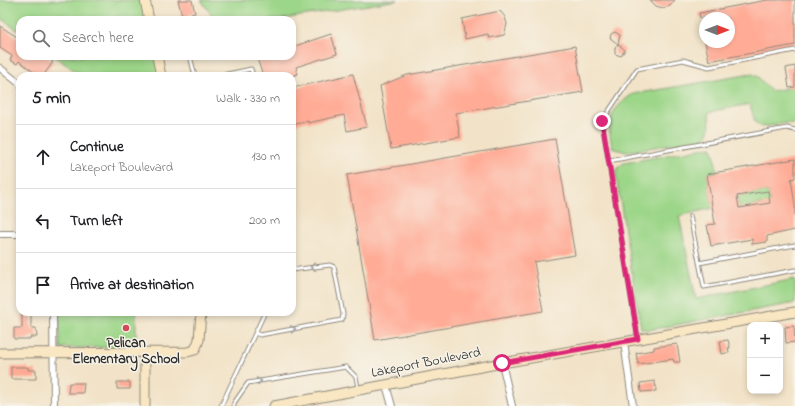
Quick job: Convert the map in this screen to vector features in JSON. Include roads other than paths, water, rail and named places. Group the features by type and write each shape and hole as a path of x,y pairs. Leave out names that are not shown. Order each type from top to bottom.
{"street":[{"path":"145,0 148,16"},
{"path":"158,60 160,72"},
{"path":"0,68 16,81"},
{"path":"0,234 16,234"},
{"name":"Lakeport Boulevard","path":"274,406 502,363 795,312"},
{"path":"53,316 54,406"},
{"path":"0,353 53,354 187,352 195,350 200,340 202,316"},
{"path":"624,342 633,406"},
{"path":"145,353 145,406"},
{"path":"502,363 512,406"},
{"path":"386,385 392,406"}],"lane":[{"path":"638,339 602,121 637,69 683,60 709,67 795,50"},
{"path":"191,60 194,72"},
{"path":"237,72 251,69 252,72"},
{"path":"608,161 787,128 795,130"},
{"path":"690,216 704,287 795,270"},
{"path":"699,263 795,246"},
{"path":"255,333 260,335 342,320 343,314 334,267 330,265 296,269"},
{"path":"221,406 263,316"},
{"path":"234,406 234,403 248,383 346,368 356,377 358,390"}],"place":[{"name":"Pelican Elementary School","path":"126,328"}]}
